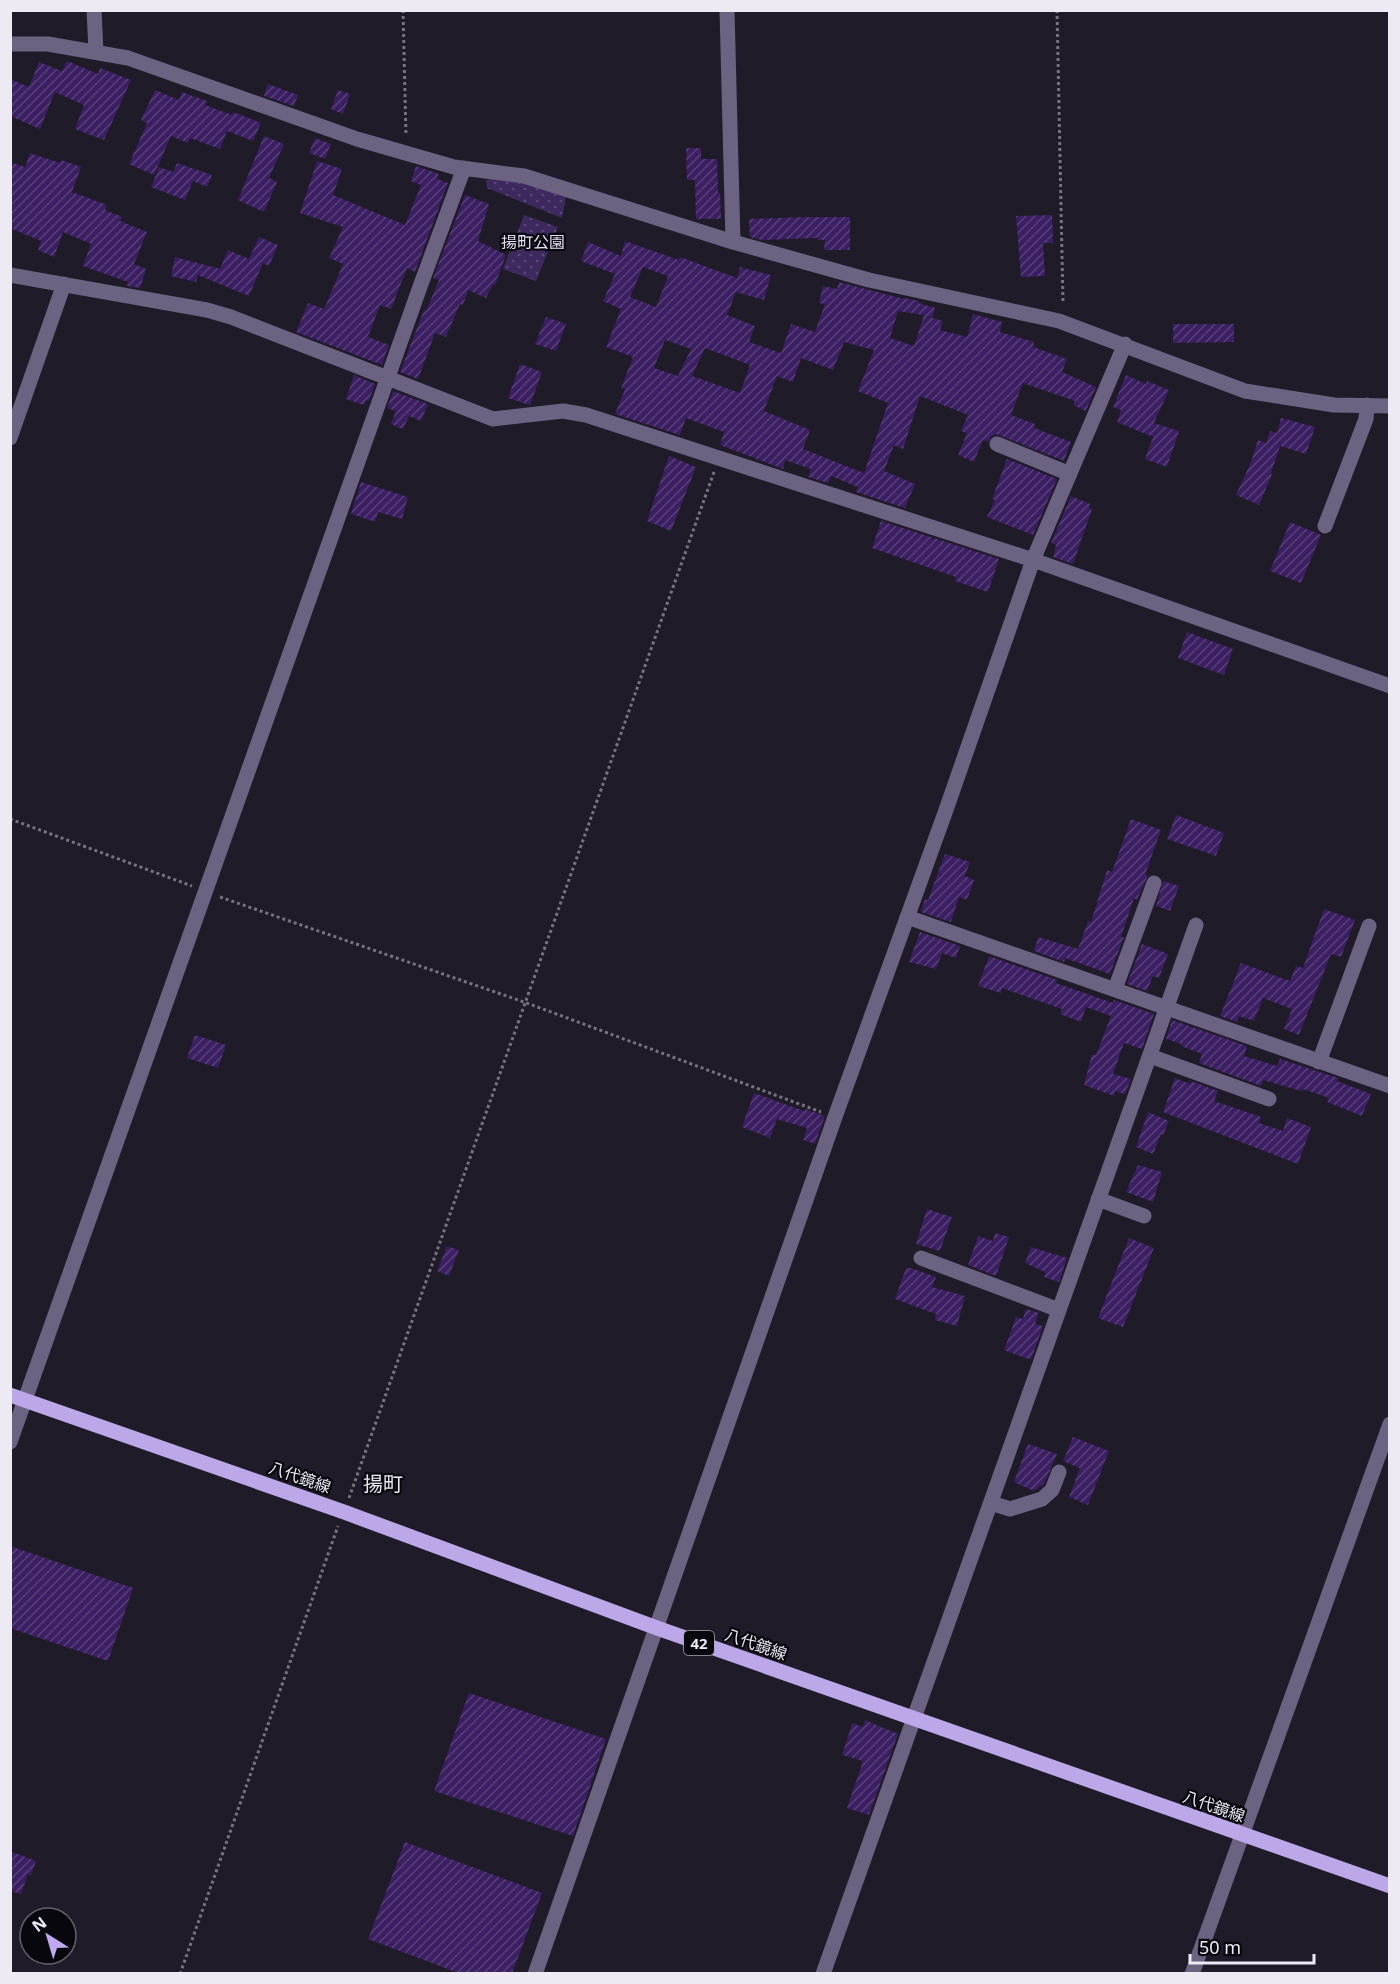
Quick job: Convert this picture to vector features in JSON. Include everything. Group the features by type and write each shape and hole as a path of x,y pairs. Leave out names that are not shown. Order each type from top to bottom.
{"main road":[{"name":"八代鏡線","path":"10,1395 344,1512 657,1628 1389,1886"}],"street":[{"path":"94,10 96,52"},
{"path":"728,10 733,242"},
{"path":"10,44 48,44 128,58 357,139 454,167 524,176 733,242 869,280 1059,321 1245,391 1334,405 1389,406"},
{"path":"10,1442 464,168"},
{"path":"10,275 207,310 231,317 493,418 562,411 586,415 1033,560 1389,686"},
{"path":"10,438 64,285"},
{"path":"535,1974 1033,560 1125,344"},
{"path":"1324,526 1366,419 1367,405"},
{"path":"997,444 1070,474"},
{"path":"1115,989 1154,883"},
{"path":"907,917 1389,1086"},
{"path":"823,1974 1196,925"},
{"path":"1318,1062 1370,926"},
{"path":"1150,1056 1269,1098"},
{"path":"1098,1199 1144,1216"},
{"path":"921,1258 1059,1310"},
{"path":"1192,1974 1389,1424"},
{"path":"991,1503 1010,1509 1042,1499 1052,1490 1059,1472"}],"path":[{"path":"403,10 405,153"},
{"path":"1057,10 1063,304"},
{"path":"180,1974 719,459"},
{"path":"10,819 206,892 524,1002 835,1117"}],"green space":[{"path":"486,180 522,183 566,196 562,218 487,188"},
{"name":"揚町公園","path":"524,215 558,227 536,281 503,269"}],"building":[{"path":"67,61 98,74 100,68 131,80 104,140 75,129 84,105 55,92 40,129 10,116 10,79 29,87 39,62 62,71"},
{"path":"268,84 298,95 294,106 264,96"},
{"path":"155,90 179,100 182,92 207,101 205,105 232,115 233,112 261,123 253,141 227,131 220,149 190,138 188,143 171,136 154,175 129,164 147,123 141,120"},
{"path":"338,90 350,94 343,114 331,109"},
{"path":"264,136 284,144 269,178 277,182 264,212 238,200"},
{"path":"315,138 331,144 325,159 309,153"},
{"path":"686,148 701,148 701,159 717,159 721,219 696,219 695,180 687,180"},
{"path":"30,153 81,167 72,192 107,205 105,210 122,217 120,221 147,232 134,264 146,269 140,288 127,286 128,282 83,266 91,244 63,232 54,257 38,250 41,241 10,228 10,162 25,167"},
{"path":"317,161 342,169 333,195 405,225 421,185 411,181 416,166 439,174 437,179 448,183 415,272 407,268 391,309 380,305 368,337 389,345 382,365 296,332 308,303 324,309 343,264 329,258 343,227 300,213"},
{"path":"177,163 212,175 207,187 193,181 185,200 151,187 159,167 173,172"},
{"path":"465,195 489,204 478,241 506,255 495,285 493,284 486,298 468,290 463,305 460,304 446,337 435,333 418,379 400,372 424,310 426,311 439,280 433,278"},
{"path":"1052,215 1053,243 1043,243 1045,276 1021,277 1016,216"},
{"path":"850,217 850,250 824,250 825,240 818,240 818,238 762,240 750,237 749,219"},
{"path":"259,237 278,245 269,266 263,263 249,296 198,275 196,282 171,276 175,257 220,269 228,250 249,259"},
{"path":"625,241 679,260 680,257 737,278 740,267 771,275 764,300 736,292 727,315 755,326 749,342 781,353 791,324 815,332 825,304 819,303 823,286 837,289 839,282 919,301 919,303 935,308 933,317 926,316 943,321 940,330 967,337 973,314 1002,322 1000,332 1034,342 1033,347 1067,359 1062,372 1096,387 1086,411 1073,405 1075,401 1023,383 1011,415 1035,424 1034,428 1071,442 1064,461 996,434 988,442 983,440 974,462 958,455 967,433 961,431 968,415 920,396 903,449 894,445 884,471 915,484 905,508 856,492 858,487 831,476 828,483 808,477 811,469 785,460 783,469 720,445 724,432 686,418 680,435 615,414 625,389 621,388 633,357 606,347 621,309 603,301 615,274 581,261 588,242 621,256","holes":["643,267 668,276 656,307 630,297","898,311 924,315 914,346 890,338","665,340 691,349 678,376 654,368","844,342 874,350 858,391 888,403 864,473 803,449 810,430 764,411 777,376 793,382 801,358 833,370","705,348 750,365 740,393 692,376"]},
{"path":"546,317 566,324 556,351 535,344"},
{"path":"1173,324 1234,324 1234,342 1173,343"},
{"path":"520,364 542,372 530,405 508,398"},
{"path":"354,375 375,384 369,401 366,400 364,405 346,399"},
{"path":"1126,375 1146,384 1147,381 1169,390 1154,423 1179,431 1167,467 1145,459 1153,437 1117,422 1121,410 1113,407"},
{"path":"393,391 428,404 421,421 409,416 403,429 391,424 396,411 387,408"},
{"path":"1281,418 1315,427 1306,454 1280,446 1272,475 1259,505 1236,495 1258,440 1266,443 1270,431 1277,433"},
{"path":"669,456 696,467 671,531 647,521"},
{"path":"1007,459 1057,479 1033,535 987,517 995,500 992,499"},
{"path":"361,482 408,497 402,519 378,512 375,522 351,514"},
{"path":"1071,496 1090,504 1089,508 1092,509 1073,564 1053,557 1056,545 1051,543"},
{"path":"881,521 999,559 988,592 955,581 956,577 872,548"},
{"path":"1290,522 1321,535 1301,583 1270,571"},
{"path":"1187,632 1233,649 1224,675 1178,658"},
{"path":"1176,815 1224,833 1216,856 1167,839"},
{"path":"1131,819 1161,830 1145,875 1148,875 1137,900 1134,898 1121,937 1124,937 1110,974 1065,958 1064,962 1034,951 1038,937 1078,949 1088,921 1091,922 1107,870 1112,872"},
{"path":"945,854 970,862 965,876 974,880 967,900 959,897 951,922 921,912 925,899 928,900"},
{"path":"1163,881 1179,886 1170,911 1156,906"},
{"path":"1324,909 1355,920 1341,957 1331,954 1299,1035 1284,1029 1292,1009 1263,998 1254,1021 1239,1016 1237,1022 1220,1016 1241,963 1290,981 1296,966 1303,968"},
{"path":"920,932 960,946 956,958 942,953 936,969 909,962"},
{"path":"1142,944 1168,954 1159,978 1153,976 1147,991 1127,984"},
{"path":"989,956 1057,980 1056,983 1113,1003 1114,1000 1154,1014 1142,1049 1124,1043 1113,1074 1131,1079 1125,1094 1115,1091 1114,1096 1084,1085 1092,1054 1096,1055 1111,1016 1086,1007 1081,1022 1060,1014 1062,1009 1002,988 1001,993 978,986"},
{"path":"1172,1020 1247,1046 1244,1056 1277,1066 1280,1059 1338,1078 1337,1081 1371,1094 1362,1116 1327,1102 1329,1098 1303,1089 1303,1091 1263,1080 1261,1086 1199,1063 1202,1054 1166,1039"},
{"path":"195,1035 226,1045 218,1068 187,1058"},
{"path":"1175,1078 1218,1091 1214,1101 1261,1117 1259,1123 1283,1131 1287,1118 1311,1127 1298,1164 1163,1112"},
{"path":"754,1093 825,1116 815,1144 803,1140 807,1128 777,1119 770,1138 742,1127"},
{"path":"1148,1112 1169,1121 1153,1154 1136,1147"},
{"path":"1138,1165 1162,1172 1153,1202 1126,1192"},
{"path":"927,1209 952,1217 940,1251 916,1244"},
{"path":"995,1233 1009,1237 996,1276 968,1265 978,1236 993,1241"},
{"path":"1129,1238 1154,1248 1123,1327 1098,1318"},
{"path":"447,1246 459,1250 449,1276 437,1271"},
{"path":"1031,1247 1067,1258 1059,1282 1044,1277 1045,1272 1025,1263"},
{"path":"906,1268 936,1277 932,1287 965,1296 957,1326 935,1320 936,1314 895,1299"},
{"path":"1026,1309 1039,1313 1035,1324 1043,1326 1031,1360 1004,1350 1016,1317 1023,1319"},
{"path":"1073,1437 1109,1451 1088,1505 1069,1497 1080,1468 1063,1461"},
{"path":"1028,1444 1057,1454 1044,1484 1034,1491 1014,1482"},
{"path":"10,1546 133,1588 108,1661 10,1628"},
{"path":"469,1693 606,1739 573,1836 434,1791"},
{"path":"865,1720 898,1734 869,1815 847,1808 863,1761 842,1755 852,1723 863,1727"},
{"path":"405,1842 542,1893 512,1974 461,1974 368,1939"},
{"path":"10,1851 36,1861 31,1875 28,1874 21,1894 10,1891"}],"district":[{"name":"揚町","path":"383,1483"}]}
